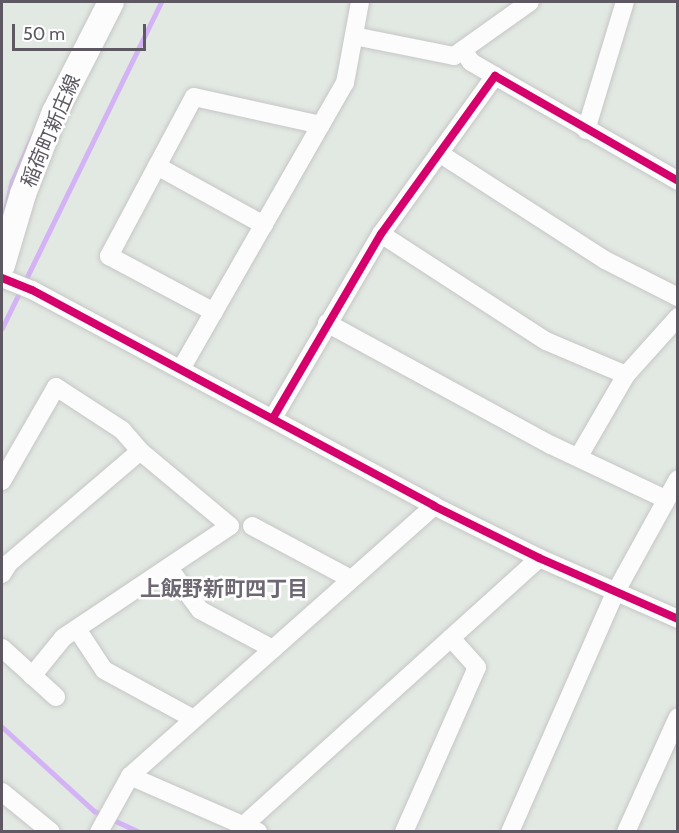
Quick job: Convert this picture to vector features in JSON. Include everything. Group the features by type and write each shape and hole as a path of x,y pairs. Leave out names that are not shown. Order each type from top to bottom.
{"main road":[{"name":"稲荷町新庄線","path":"13,279 23,195 56,112 111,2"}],"street":[{"path":"181,369 345,83 360,2"},
{"path":"354,36 453,56 530,2"},
{"path":"586,130 625,2"},
{"path":"463,50 471,62 586,130 676,175"},
{"path":"273,418 327,322 381,234 495,76"},
{"path":"214,312 109,256 194,97 321,125"},
{"path":"440,153 605,260 678,297"},
{"path":"157,166 264,225"},
{"path":"381,234 546,341 626,375"},
{"path":"13,279 434,506 539,558 678,619"},
{"path":"579,456 626,375 678,317"},
{"path":"327,322 551,445 579,456 665,499"},
{"path":"2,481 56,387 122,430 140,451 230,526 63,638 32,676"},
{"path":"4,564 140,451"},
{"path":"510,831 615,593 678,479"},
{"path":"99,831 130,776 434,506"},
{"path":"252,526 351,579"},
{"path":"130,776 247,829 539,558"},
{"path":"168,568 200,609 273,649"},
{"path":"77,629 105,670 194,719"},
{"path":"404,831 477,667 452,638"},
{"path":"2,648 56,697"},
{"path":"626,831 678,717"},
{"path":"2,792 45,830"}],"waterway":[{"path":"2,328 161,2"},
{"path":"3,219 12,181 34,132"},
{"path":"2,727 94,811 139,832"}],"cycle path":[{"path":"273,418 381,234 495,76 678,181"},
{"path":"2,278 32,290 434,506 539,558 678,619"}],"district":[{"name":"上飯野新町四丁目","path":"224,589"}]}
